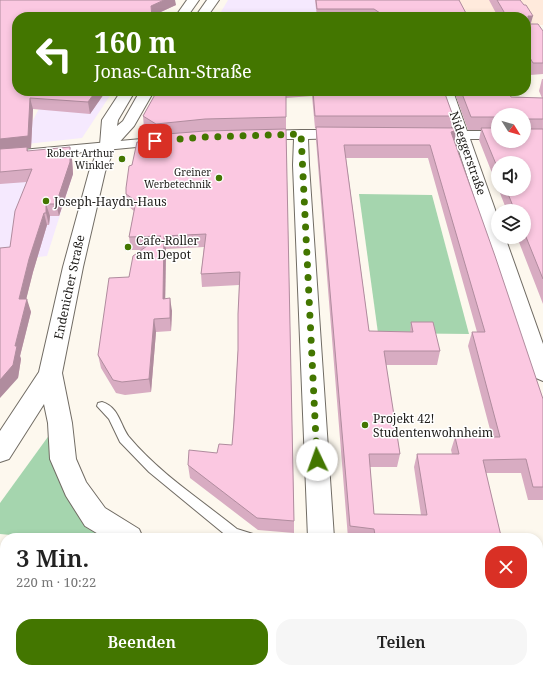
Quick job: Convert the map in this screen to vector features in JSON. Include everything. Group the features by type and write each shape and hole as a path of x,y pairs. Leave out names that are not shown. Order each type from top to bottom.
{"main road":[{"path":"185,12 193,0"},
{"path":"205,12 213,0"},
{"name":"Endenicher Straße","path":"0,452 9,429 34,400 50,373 81,235 97,172 108,145 110,120 125,96"},
{"name":"Endenicher Straße","path":"108,145 128,123 144,96"},
{"path":"50,373 60,423 63,459 75,488 95,517 121,533"}],"street":[{"name":"Nideggerstraße","path":"448,96 543,373"},
{"path":"301,134 301,173 321,533"},
{"path":"246,136 354,134"},
{"path":"416,135 491,135"},
{"path":"0,156 108,145 177,140"}],"lane":[{"path":"102,406 113,416 124,439 153,469 233,533"}],"shaded area":[{"path":"228,0 365,0 368,12 221,12"},
{"path":"365,0 543,0 543,25 531,25 531,12 368,12"},
{"path":"69,96 110,96 82,138 17,145 42,103"},
{"path":"72,159 73,174 47,256 0,261 0,166"}],"green space":[{"path":"359,194 432,195 469,334 378,333"},
{"path":"50,434 103,533 0,533 0,503"}],"building":[{"path":"0,0 164,0 151,6 152,12 12,12 12,96 92,96 88,102 30,98 28,136 0,139"},
{"path":"316,0 459,0 465,12 378,12 374,9 317,9"},
{"path":"497,0 520,0 524,5 526,5 530,12 504,12"},
{"path":"531,24 538,24 543,31 543,63 533,63 531,60"},
{"path":"154,96 286,96 286,117 205,119 156,124 143,116"},
{"path":"313,96 446,96 453,116 315,116"},
{"path":"463,96 543,98 543,119 531,119 531,108 491,108 491,117 471,117"},
{"path":"316,127 456,128 457,130 451,132 495,256 543,399 543,487 533,487 526,459 483,460 500,533 375,533 374,529 350,526","holes":["344,145 430,145 485,332 472,332 500,437 455,437 459,454 417,454 427,515 374,514 369,454 400,454 384,351 440,351 433,322 411,322 413,332 369,331"]},
{"path":"481,128 491,128 491,148 531,148 531,129 543,129 543,279 529,244 531,244 531,204 512,204 509,196 531,196 531,156 493,156"},
{"path":"286,129 294,521 257,518 188,465 189,450 217,453 219,444 232,445 234,421 240,272 201,274 206,234 164,236 163,299 170,298 170,318 154,319 149,379 122,382 113,380 98,355 109,278 129,277 133,256 161,236 129,237 136,201 126,194 126,188 129,166 132,165 137,142 142,142 154,135 205,131"},
{"path":"27,147 27,151 70,147 70,162 56,204 46,204 46,213 44,213 29,259 19,299 27,299 15,346 17,346 13,365 0,380 0,248 10,247 15,211 32,169 0,172 0,149"}],"place":[{"name":"Robert Arthur Winkler","path":"122,159"},
{"name":"Greiner Werbetechnik","path":"219,178"},
{"name":"Joseph-Haydn-Haus","path":"46,201"},
{"name":"Cafe-Roller am Depot","path":"128,247"},
{"name":"Projekt 42! Studentenwohnheim","path":"365,425"}],"route":[{"path":"155,141 206,137 301,134 301,165 317,460"}]}
